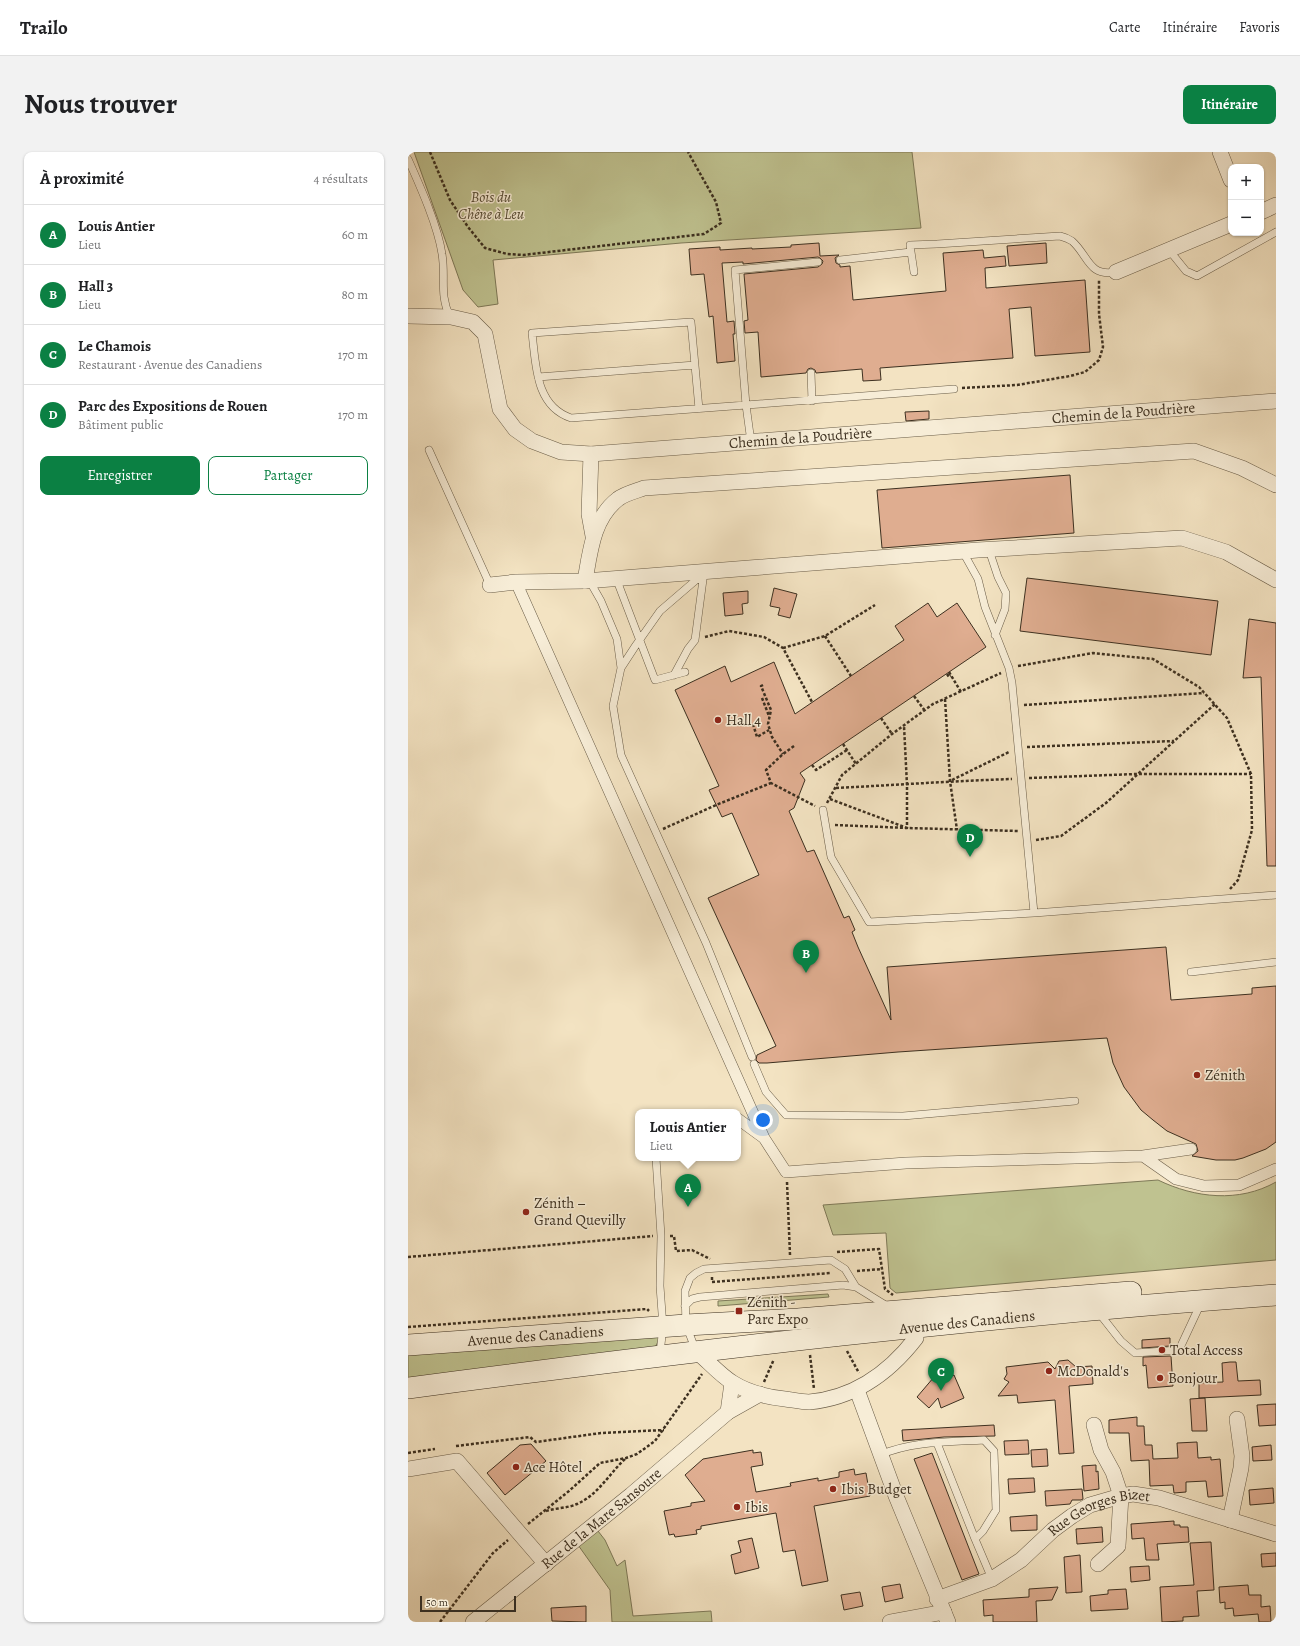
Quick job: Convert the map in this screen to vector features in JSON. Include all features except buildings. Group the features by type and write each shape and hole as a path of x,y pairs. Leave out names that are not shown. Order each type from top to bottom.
{"main road":[{"name":"Avenue des Canadiens","path":"408,1345 686,1316 798,1319 1276,1282"},
{"name":"Avenue des Canadiens","path":"408,1388 659,1355 701,1360 904,1311 1096,1310 1276,1295"}],"street":[{"path":"1221,152 1228,172"},
{"path":"1264,211 1276,205"},
{"path":"1116,272 1228,225"},
{"name":"Chemin de la Poudrière","path":"408,316 451,317 473,322 486,334 500,409 515,428 532,440 561,452 591,454 1276,401"},
{"path":"593,536 605,513 618,498 644,488 1194,451 1242,468 1276,485"},
{"path":"587,580 593,536 590,514 591,454"},
{"path":"490,585 516,582 587,580 989,550 1182,538 1226,552 1276,580"},
{"path":"516,582 764,1138 786,1172 906,1163 1143,1156 1191,1149"},
{"path":"741,1121 764,1138"},
{"path":"1143,1156 1176,1179 1204,1186 1239,1186 1276,1169"},
{"path":"701,1360 732,1382 748,1391 775,1398 808,1402 837,1397 861,1387 898,1359 916,1338 904,1311"},
{"path":"728,1412 732,1382"},
{"path":"861,1387 880,1455 943,1611"},
{"name":"Rue de la Mare Sansoure","path":"473,1622 546,1564 728,1412 760,1394"},
{"path":"1230,1520 1241,1468 1242,1456 1236,1419"},
{"path":"1094,1425 1101,1450 1113,1472 1121,1496 1118,1546 1098,1564"},
{"path":"408,1469 457,1461 546,1564"},
{"name":"Rue Georges Bizet","path":"890,1622 943,1611 1021,1560 1053,1530 1072,1516 1090,1505 1121,1496 1133,1494 1159,1498 1276,1534"}],"lane":[{"path":"408,159 436,231 442,255 442,286 445,305 451,317"},
{"path":"1169,250 1186,271 1198,276 1276,232"},
{"path":"914,272 910,245 1060,236 1071,241 1095,270 1104,274 1116,272"},
{"path":"840,260 911,252"},
{"path":"751,442 746,406 735,270 818,262"},
{"path":"699,409 691,322 532,333 538,377 546,398 552,408 562,415 571,418 746,406 954,389"},
{"path":"538,377 695,365"},
{"path":"811,373 812,401"},
{"path":"429,450 490,585"},
{"path":"989,550 998,577 1006,593 1005,610 995,635"},
{"path":"963,552 978,579 985,607 1009,668 1012,684 1034,913"},
{"path":"621,668 640,638 660,611 704,572"},
{"path":"674,675 694,640 704,572"},
{"path":"616,578 655,680 685,672"},
{"path":"587,580 601,601 617,639 621,668 614,706 621,755 706,943 766,1092 786,1115 903,1116 1075,1101"},
{"path":"823,810 831,857 869,922 1034,913 1276,895"},
{"path":"1191,972 1276,962"},
{"path":"656,1161 661,1236 660,1286 657,1320 659,1355"},
{"path":"701,1360 686,1316 685,1291 690,1278 700,1271 831,1260 845,1269 856,1288"},
{"path":"686,1316 692,1299 700,1297 843,1285 856,1288 904,1311"},
{"path":"1096,1310 1121,1341 1136,1353 1179,1350 1202,1300"},
{"path":"880,1455 898,1448 937,1443 984,1440 994,1451 996,1510 983,1531 975,1539"},
{"path":"937,1443 992,1579"}],"path":[{"path":"430,152 450,200 485,248 507,254 523,255 704,234 721,223 716,202 688,152"},
{"path":"954,389 1017,385 1085,372 1099,360 1103,347 1099,314 1098,284 1101,272"},
{"path":"783,648 825,636 875,605"},
{"path":"694,640 729,631 764,637 783,648 812,702"},
{"path":"825,636 851,676"},
{"path":"794,746 766,770 771,783 823,810 842,775 892,734 934,704 1009,668 1093,653 1153,659 1199,687 1227,718 1251,774 1252,830 1238,880 1222,899"},
{"path":"948,673 949,677 951,676 961,692"},
{"path":"763,685 761,686 771,710 768,724 769,730 783,754"},
{"path":"1014,706 1205,693"},
{"path":"914,696 925,711"},
{"path":"945,699 950,781 957,830"},
{"path":"762,700 770,720"},
{"path":"1027,842 1061,836 1106,803 1214,704"},
{"path":"770,714 774,713"},
{"path":"881,718 892,734"},
{"path":"753,724 757,737 769,730"},
{"path":"904,726 907,785 907,828"},
{"path":"950,781 1018,748 1174,741"},
{"path":"843,744 856,764"},
{"path":"812,765 816,770 847,750"},
{"path":"835,788 907,785 950,781 1137,774 1251,774"},
{"path":"656,832 716,805 771,783"},
{"path":"830,799 907,828"},
{"path":"825,825 1026,831"},
{"path":"782,1255 790,1254 786,1172"},
{"path":"408,1257 674,1236 676,1251 692,1250 711,1259 712,1282 830,1273"},
{"path":"835,1252 879,1249 885,1289 904,1311"},
{"path":"408,1327 647,1309 657,1320"},
{"path":"847,1351 861,1387"},
{"path":"810,1354 815,1400"},
{"path":"760,1394 775,1356"},
{"path":"440,1622 492,1553 569,1492 600,1463 626,1458 637,1454 655,1441 664,1430 671,1417 694,1384 701,1360"},
{"path":"454,1447 530,1437 536,1442 601,1433 664,1430"},
{"path":"408,1453 439,1449"},
{"path":"543,1512 558,1507 575,1505 590,1498 600,1488 613,1470 626,1458"}],"green space":[{"name":"Bois du Chêne à Leu","path":"414,152 912,152 921,228 681,243 493,260 498,304 478,307 463,290"},
{"path":"1158,1180 1187,1191 1217,1196 1247,1193 1262,1189 1276,1182 1276,1260 896,1293 890,1288 886,1233 833,1235 823,1205"},
{"path":"828,1294 829,1297 718,1306 718,1301"},
{"path":"658,1334 659,1339 655,1348 408,1383 408,1352"},
{"path":"598,1531 605,1540 617,1566 625,1560 633,1616 711,1611 712,1622 612,1622 610,1590 578,1545"}],"place":[{"name":"Hall 4","path":"718,720"},
{"name":"Parc des Expositions de Rouen","path":"970,857"},
{"name":"Hall 3","path":"806,973"},
{"name":"Zénith","path":"1197,1075"},
{"name":"Louis Antier","path":"688,1207"},
{"name":"Zénith – Grand Quevilly","path":"526,1212"},
{"name":"Zénith - Parc Expo","path":"739,1311"},
{"name":"Total Access","path":"1162,1350"},
{"name":"McDonald's","path":"1049,1371"},
{"name":"Bonjour","path":"1160,1378"},
{"name":"Le Chamois","path":"941,1391"},
{"name":"Ace Hôtel","path":"516,1467"},
{"name":"Ibis Budget","path":"833,1489"},
{"name":"Ibis","path":"737,1507"}]}
